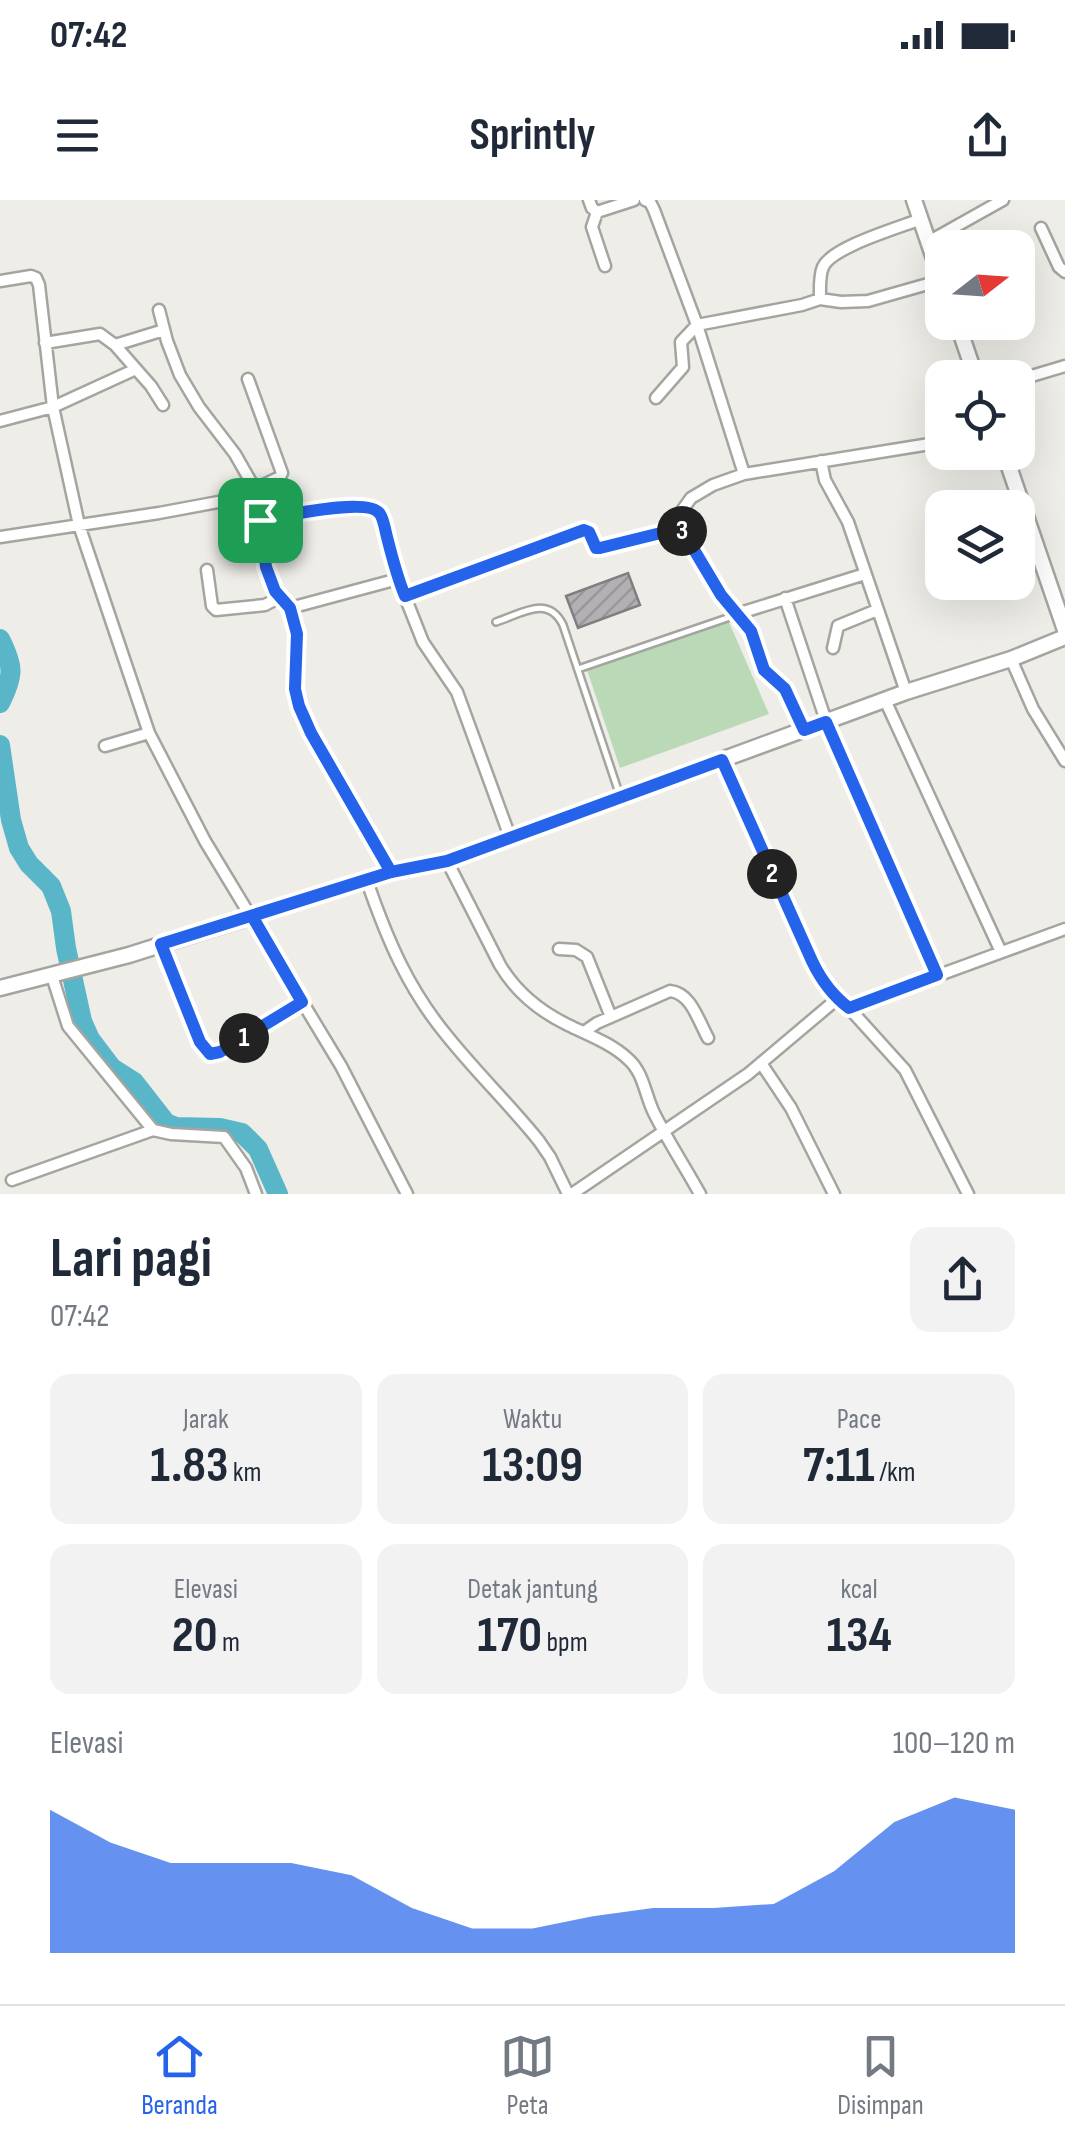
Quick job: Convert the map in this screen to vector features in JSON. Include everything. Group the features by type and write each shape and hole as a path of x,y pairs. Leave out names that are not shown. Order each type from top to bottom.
{"main road":[{"path":"914,200 925,233"},
{"path":"0,988 86,967 391,872 447,861 906,692 1012,659 1065,633 1010,470"}],"street":[{"path":"589,200 597,212"},
{"path":"597,212 634,200"},
{"path":"645,200 654,210 696,325 744,474"},
{"path":"949,230 1003,200"},
{"path":"597,212 592,227 605,266"},
{"path":"820,298 821,270 830,257 920,219"},
{"path":"1041,228 1058,268 1065,272"},
{"path":"0,281 31,276 38,280 52,407 79,525 149,733 205,841 358,1095 408,1194"},
{"path":"656,398 684,368 682,339 696,325 802,305 820,298 868,302 925,286"},
{"path":"160,310 173,358 188,389 236,454 255,492 266,567 275,591 290,608 297,634 295,689 299,706 391,872"},
{"path":"114,345 164,330"},
{"path":"45,343 95,333 106,337 151,386 163,405"},
{"path":"1035,375 1065,366"},
{"path":"0,421 52,407 136,369"},
{"path":"0,537 159,513 255,492 280,477 282,473 248,379"},
{"path":"804,730 785,689 764,670 751,631 721,595 681,528 681,512 690,498 744,474 925,445"},
{"path":"821,461 826,480 848,522 906,692"},
{"path":"260,520 346,507 372,507 382,517 398,578 423,642 457,692 510,837"},
{"path":"405,596 584,530 600,548 681,528"},
{"path":"207,570 212,606 216,610 265,605 280,596"},
{"path":"737,614 865,574"},
{"path":"290,608 398,578"},
{"path":"785,598 826,722 937,975"},
{"path":"833,648 841,624 878,610"},
{"path":"1012,659 1033,709 1065,760"},
{"path":"885,700 1001,952"},
{"path":"106,746 149,733"},
{"path":"722,760 820,976 905,1070 968,1194"},
{"path":"447,861 508,978 535,1006 632,1063 652,1109 700,1194"},
{"path":"367,881 392,950 420,999 447,1036 539,1141 570,1194 591,1188 761,1063 837,999"},
{"path":"849,1008 1065,929"},
{"path":"161,944 200,1042 210,1054 220,1052 302,1002"},
{"path":"559,949 580,951 587,957 611,1017"},
{"path":"57,974 68,1026 153,1130"},
{"path":"584,1032 670,991 678,991 685,996 708,1038"},
{"path":"761,1063 790,1108 834,1194"},
{"path":"12,1180 153,1130 224,1137 246,1168 256,1194"}],"lane":[{"path":"496,622 537,608 553,610 563,625 620,796"},
{"path":"578,669 737,614"}],"green space":[{"path":"728,620 769,714 620,768 586,667"}],"building":[{"path":"628,573 640,605 578,628 566,596"}],"waterway":[{"path":"0,639 10,671 0,703"},
{"path":"0,745 19,848 51,886 61,911 82,1021 90,1039 112,1068 134,1082 166,1123 242,1133 258,1149 278,1194"}],"route":[{"path":"260,520 266,567 275,591 290,608 297,634 295,689 299,706 391,872 161,944 200,1042 210,1054 220,1052 302,1002 252,916 391,872 447,861 722,760 812,961 837,999 849,1008 937,975 826,722 804,730 785,689 764,670 746,622 721,595 681,528 600,548 584,530 405,596 382,517 374,508 346,507 260,520"}]}
